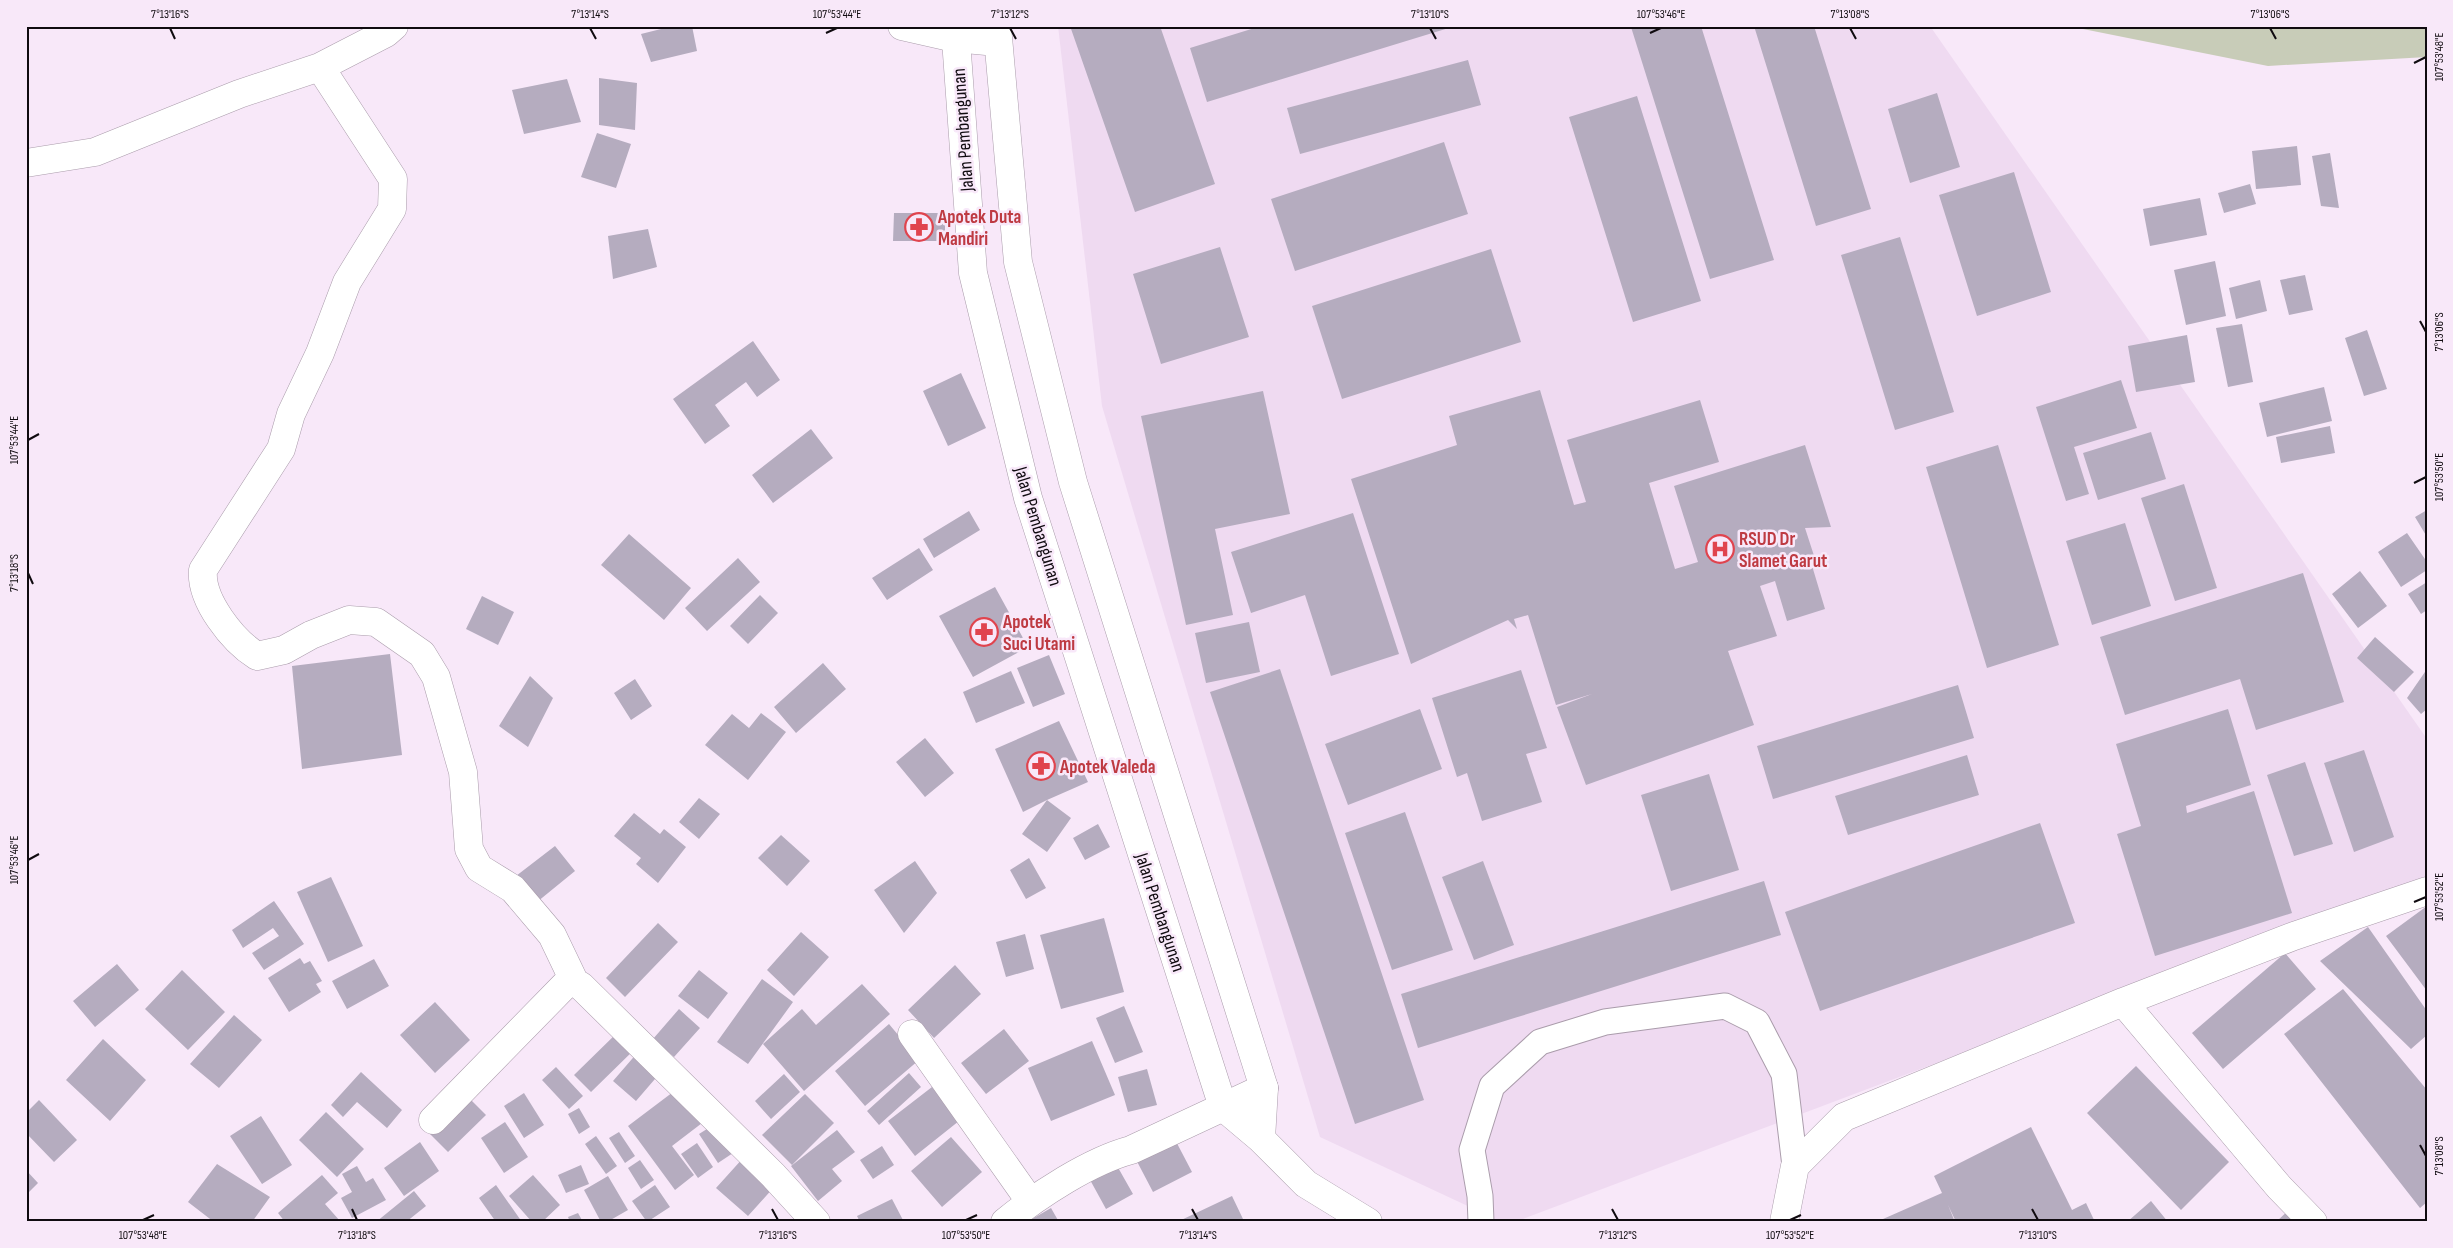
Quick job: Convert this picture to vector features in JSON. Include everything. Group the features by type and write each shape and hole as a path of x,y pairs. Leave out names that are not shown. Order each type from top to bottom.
{"street":[{"path":"26,163 95,152 239,94 320,67 386,34 394,26"},
{"path":"902,26 955,32 997,34 1018,262 1073,482 1264,1088 1261,1139"},
{"name":"Jalan Pembangunan","path":"955,32 972,273 1028,498 1223,1107"},
{"path":"320,67 393,179 392,209 347,282 320,353 291,414 282,448 202,570 202,581 209,602 243,648 257,656 284,650 310,635 349,620 376,622 422,654 436,677 463,772 469,849 479,868 513,890 552,935 575,982 766,1168 816,1222"},
{"path":"1784,1222 1795,1166 1844,1117 2123,1002 2294,936 2427,891"},
{"path":"433,1120 566,984 575,982"},
{"path":"2123,1002 2279,1187 2313,1222"},
{"path":"912,1034 1030,1201"},
{"path":"1005,1222 1030,1201 1112,1155 1131,1150 1264,1088"},
{"path":"1223,1107 1261,1139 1306,1184 1368,1222"}],"lane":[{"path":"1481,1222 1480,1196 1472,1150 1492,1086 1540,1042 1605,1022 1726,1006 1757,1022 1784,1074 1795,1166"}],"shaded area":[{"name":"RSUD Dr Slamet Garut","path":"1058,26 1930,26 2427,739 2427,878 1515,1222 1502,1222 1320,1137 1102,406"}],"green space":[{"path":"2068,26 2427,26 2427,57 2268,66"}],"building":[{"path":"673,26 692,26 697,51 651,62 641,34"},
{"path":"1070,26 1160,26 1215,184 1135,212"},
{"path":"1261,26 1452,27 1207,102 1190,48"},
{"path":"1701,26 1774,260 1710,279 1631,27"},
{"path":"1754,26 1814,26 1871,209 1816,226"},
{"path":"1468,60 1481,105 1300,154 1287,108"},
{"path":"599,78 637,83 635,130 599,125"},
{"path":"567,79 581,122 524,134 512,90"},
{"path":"1937,93 1960,167 1910,183 1888,109"},
{"path":"1637,96 1701,301 1633,322 1569,117"},
{"path":"597,133 631,144 616,188 581,177"},
{"path":"1444,142 1468,214 1295,271 1271,199"},
{"path":"2297,146 2301,185 2256,189 2252,151"},
{"path":"2330,153 2339,208 2321,206 2312,156"},
{"path":"2014,172 2051,292 1977,316 1939,195"},
{"path":"2250,184 2256,204 2224,213 2218,193"},
{"path":"2200,198 2207,235 2150,246 2143,209"},
{"name":"Apotek Duta Mandiri","path":"894,213 945,213 945,241 893,241"},
{"path":"648,229 657,267 613,279 608,236"},
{"path":"1900,237 1954,412 1895,430 1841,255"},
{"path":"1220,247 1249,337 1161,364 1133,274"},
{"path":"1491,249 1521,342 1342,399 1312,306"},
{"path":"2215,261 2226,316 2186,325 2174,270"},
{"path":"2305,275 2313,310 2289,315 2280,280"},
{"path":"2260,280 2267,311 2236,319 2229,288"},
{"path":"2242,324 2253,382 2228,387 2216,328"},
{"path":"2367,330 2387,389 2364,396 2345,338"},
{"path":"2187,335 2195,382 2136,392 2128,346"},
{"path":"753,341 780,380 757,397 746,382 715,405 730,426 705,444 673,399"},
{"path":"961,373 986,428 948,446 923,391"},
{"path":"2121,380 2137,428 2074,447 2089,494 2066,501 2036,407"},
{"path":"2324,387 2332,421 2267,437 2259,403"},
{"path":"1540,390 1574,505 1586,502 1567,440 1700,400 1719,462 1649,483 1675,569 1698,562 1674,486 1805,445 1831,527 1805,528 1818,568 1813,569 1825,609 1787,621 1775,581 1760,586 1777,636 1728,651 1754,725 1586,785 1557,707 1592,694 1556,705 1528,615 1514,619 1517,629 1508,620 1411,664 1351,479 1457,445 1449,416"},
{"path":"1263,391 1290,514 1215,529 1233,615 1186,625 1141,416"},
{"path":"2330,426 2335,453 2281,463 2276,437"},
{"path":"811,429 833,458 773,503 752,475"},
{"path":"2151,432 2166,479 2098,500 2083,453"},
{"path":"1998,445 2059,645 1987,668 1926,467"},
{"path":"2184,484 2217,588 2175,601 2141,498"},
{"path":"2427,510 2427,537 2415,517"},
{"path":"969,511 980,530 934,558 923,539"},
{"path":"1353,513 1399,654 1331,676 1305,595 1251,613 1231,552"},
{"path":"2125,523 2151,606 2092,625 2066,541"},
{"path":"2407,533 2427,562 2427,570 2401,587 2378,552"},
{"path":"629,534 691,588 664,620 601,565"},
{"path":"919,548 933,570 887,600 872,578"},
{"path":"738,558 760,582 707,631 685,608"},
{"path":"2360,571 2387,606 2358,628 2332,594"},
{"path":"2303,573 2344,702 2256,730 2240,679 2125,715 2100,637"},
{"path":"2427,582 2427,610 2421,614 2408,594"},
{"name":"Apotek Suci Utami","path":"995,587 1028,647 973,677 939,616"},
{"path":"760,595 778,613 748,644 730,626"},
{"path":"482,596 514,612 498,645 466,629"},
{"path":"1249,622 1260,672 1206,683 1195,633"},
{"path":"2375,637 2414,672 2394,692 2357,658"},
{"path":"390,654 402,755 302,769 292,666"},
{"path":"1049,655 1065,694 1033,707 1017,668"},
{"path":"823,663 846,689 796,733 774,707"},
{"path":"1280,669 1424,1100 1355,1124 1210,692"},
{"path":"2427,669 2427,709 2421,714 2407,698"},
{"path":"1521,670 1547,748 1526,754 1542,802 1482,821 1467,773 1457,777 1432,698"},
{"path":"1011,671 1025,703 976,723 963,692"},
{"path":"530,676 553,698 528,747 499,726"},
{"path":"635,679 652,706 631,720 614,693"},
{"path":"1958,685 1974,738 1773,799 1757,746"},
{"path":"1420,709 1442,769 1348,805 1325,744"},
{"path":"2228,709 2251,785 2186,806 2187,813 2254,791 2292,913 2155,956 2117,834 2141,826 2116,744"},
{"path":"761,713 786,732 748,780 705,745 732,714 749,728"},
{"name":"Apotek Valeda","path":"1059,721 1088,782 1023,812 995,749"},
{"path":"925,738 954,773 925,797 896,762"},
{"path":"2364,750 2394,837 2354,852 2324,763"},
{"path":"1967,755 1979,795 1848,835 1835,796"},
{"path":"2305,762 2333,844 2294,856 2267,775"},
{"path":"1709,774 1739,870 1671,891 1641,795"},
{"path":"699,798 720,814 699,839 679,822"},
{"path":"1047,800 1071,818 1047,852 1022,834"},
{"path":"1405,812 1453,950 1392,970 1345,833"},
{"path":"634,813 660,834 664,829 686,847 658,883 636,864 641,858 614,836"},
{"path":"2040,823 2075,923 1820,1011 1785,912"},
{"path":"1098,824 1110,847 1085,860 1073,838"},
{"path":"781,835 810,861 787,886 758,858"},
{"path":"555,846 575,871 537,902 516,876"},
{"path":"1029,858 1046,888 1026,899 1010,870"},
{"path":"915,861 937,893 904,933 874,890"},
{"path":"1483,861 1514,945 1474,960 1442,877"},
{"path":"331,877 363,946 328,962 297,892"},
{"path":"1764,881 1781,935 1418,1048 1401,994"},
{"path":"274,901 304,944 264,970 252,953 279,936 273,928 243,948 232,930"},
{"path":"2427,906 2427,991 2386,936"},
{"path":"1104,918 1124,992 1061,1009 1040,935"},
{"path":"658,923 678,942 625,997 606,978"},
{"path":"2368,927 2427,1011 2427,1035 2411,1049 2320,961"},
{"path":"801,932 829,957 794,996 767,970"},
{"path":"1025,934 1034,969 1006,977 996,942"},
{"path":"2285,953 2316,989 2223,1069 2192,1033"},
{"path":"300,958 304,964 310,961 322,981 316,984 321,992 289,1012 268,978"},
{"path":"374,959 389,986 347,1009 332,981"},
{"path":"117,964 139,990 95,1027 73,1001"},
{"path":"955,965 981,994 934,1038 908,1010"},
{"path":"182,970 225,1012 188,1050 145,1009"},
{"path":"699,970 728,993 708,1019 678,996"},
{"path":"762,979 793,1002 748,1064 717,1042"},
{"path":"862,984 890,1014 804,1091 763,1044 802,1009 816,1025"},
{"path":"2343,989 2427,1090 2427,1202 2420,1208 2284,1034"},
{"path":"435,1002 470,1040 435,1073 400,1035"},
{"path":"1124,1006 1143,1052 1115,1063 1096,1018"},
{"path":"679,1009 700,1028 674,1057 653,1039"},
{"path":"234,1015 262,1040 219,1088 190,1064"},
{"path":"889,1024 919,1060 865,1106 835,1071"},
{"path":"1004,1029 1029,1061 986,1094 961,1063"},
{"path":"620,1030 637,1047 591,1092 574,1075"},
{"path":"103,1039 146,1080 110,1121 66,1080"},
{"path":"1092,1041 1115,1095 1051,1121 1028,1068"},
{"path":"638,1052 661,1072 636,1101 613,1081"},
{"path":"2136,1066 2229,1162 2181,1210 2087,1113"},
{"path":"556,1067 583,1096 569,1109 542,1080"},
{"path":"1147,1069 1157,1105 1128,1112 1118,1077"},
{"path":"361,1072 402,1110 387,1128 357,1102 343,1117 331,1105"},
{"path":"909,1073 921,1087 879,1125 867,1111"},
{"path":"784,1074 800,1092 771,1119 755,1101"},
{"path":"681,1086 706,1120 672,1146 694,1175 675,1190 628,1126"},
{"path":"932,1087 959,1121 915,1156 888,1121"},
{"path":"524,1093 544,1125 524,1138 504,1106"},
{"path":"465,1094 486,1115 448,1152 427,1131"},
{"path":"805,1094 834,1123 792,1165 762,1135"},
{"path":"39,1100 77,1140 54,1162 26,1133 26,1113"},
{"path":"579,1108 590,1127 579,1134 568,1114"},
{"path":"326,1112 364,1149 337,1177 299,1140"},
{"path":"261,1116 292,1165 262,1184 230,1136"},
{"path":"505,1122 528,1157 504,1173 481,1138"},
{"path":"718,1122 736,1151 718,1163 699,1134"},
{"path":"2031,1127 2072,1210 2086,1203 2095,1222 1956,1222 1948,1205 1955,1222 1885,1222 1883,1219 1942,1193 1934,1176"},
{"path":"837,1130 855,1152 832,1169 842,1181 818,1201 791,1166"},
{"path":"1170,1130 1192,1172 1153,1192 1131,1150"},
{"path":"619,1132 635,1156 625,1163 609,1138"},
{"path":"596,1136 617,1166 606,1174 585,1144"},
{"path":"951,1137 982,1172 942,1207 911,1171"},
{"path":"420,1142 439,1171 404,1196 384,1168"},
{"path":"697,1143 713,1167 698,1178 681,1154"},
{"path":"882,1146 894,1165 873,1179 860,1160"},
{"path":"744,1157 775,1186 748,1216 716,1188"},
{"path":"640,1160 654,1180 641,1189 628,1168"},
{"path":"217,1164 270,1197 252,1222 214,1222 188,1202"},
{"path":"1116,1164 1133,1194 1106,1209 1089,1178"},
{"path":"581,1165 589,1184 566,1193 558,1175"},
{"path":"357,1166 366,1182 373,1178 386,1200 352,1218 341,1198 352,1192 342,1174"},
{"path":"26,1170 38,1183 26,1195"},
{"path":"322,1175 338,1193 325,1204 340,1221 285,1222 278,1213"},
{"path":"533,1175 560,1205 542,1222 532,1222 509,1196"},
{"path":"608,1176 628,1210 607,1222 601,1222 584,1190"},
{"path":"496,1185 522,1222 496,1222 479,1198"},
{"path":"655,1185 670,1207 647,1222 632,1201"},
{"path":"414,1191 426,1206 406,1222 376,1222"},
{"path":"1232,1196 1243,1219 1237,1222 1177,1222"},
{"path":"892,1199 904,1222 860,1222 857,1216"},
{"path":"2151,1201 2168,1222 2127,1222"},
{"path":"1051,1208 1059,1222 1027,1222"},
{"path":"2290,1209 2302,1222 2276,1222"},
{"path":"578,1213 583,1222 570,1222 568,1217"}],"place":[{"name":"Apotek Duta Mandiri","path":"919,227"},
{"name":"RSUD Dr Slamet Garut","path":"1720,549"},
{"name":"Apotek Suci Utami","path":"984,632"},
{"name":"Apotek Valeda","path":"1041,766"}]}
